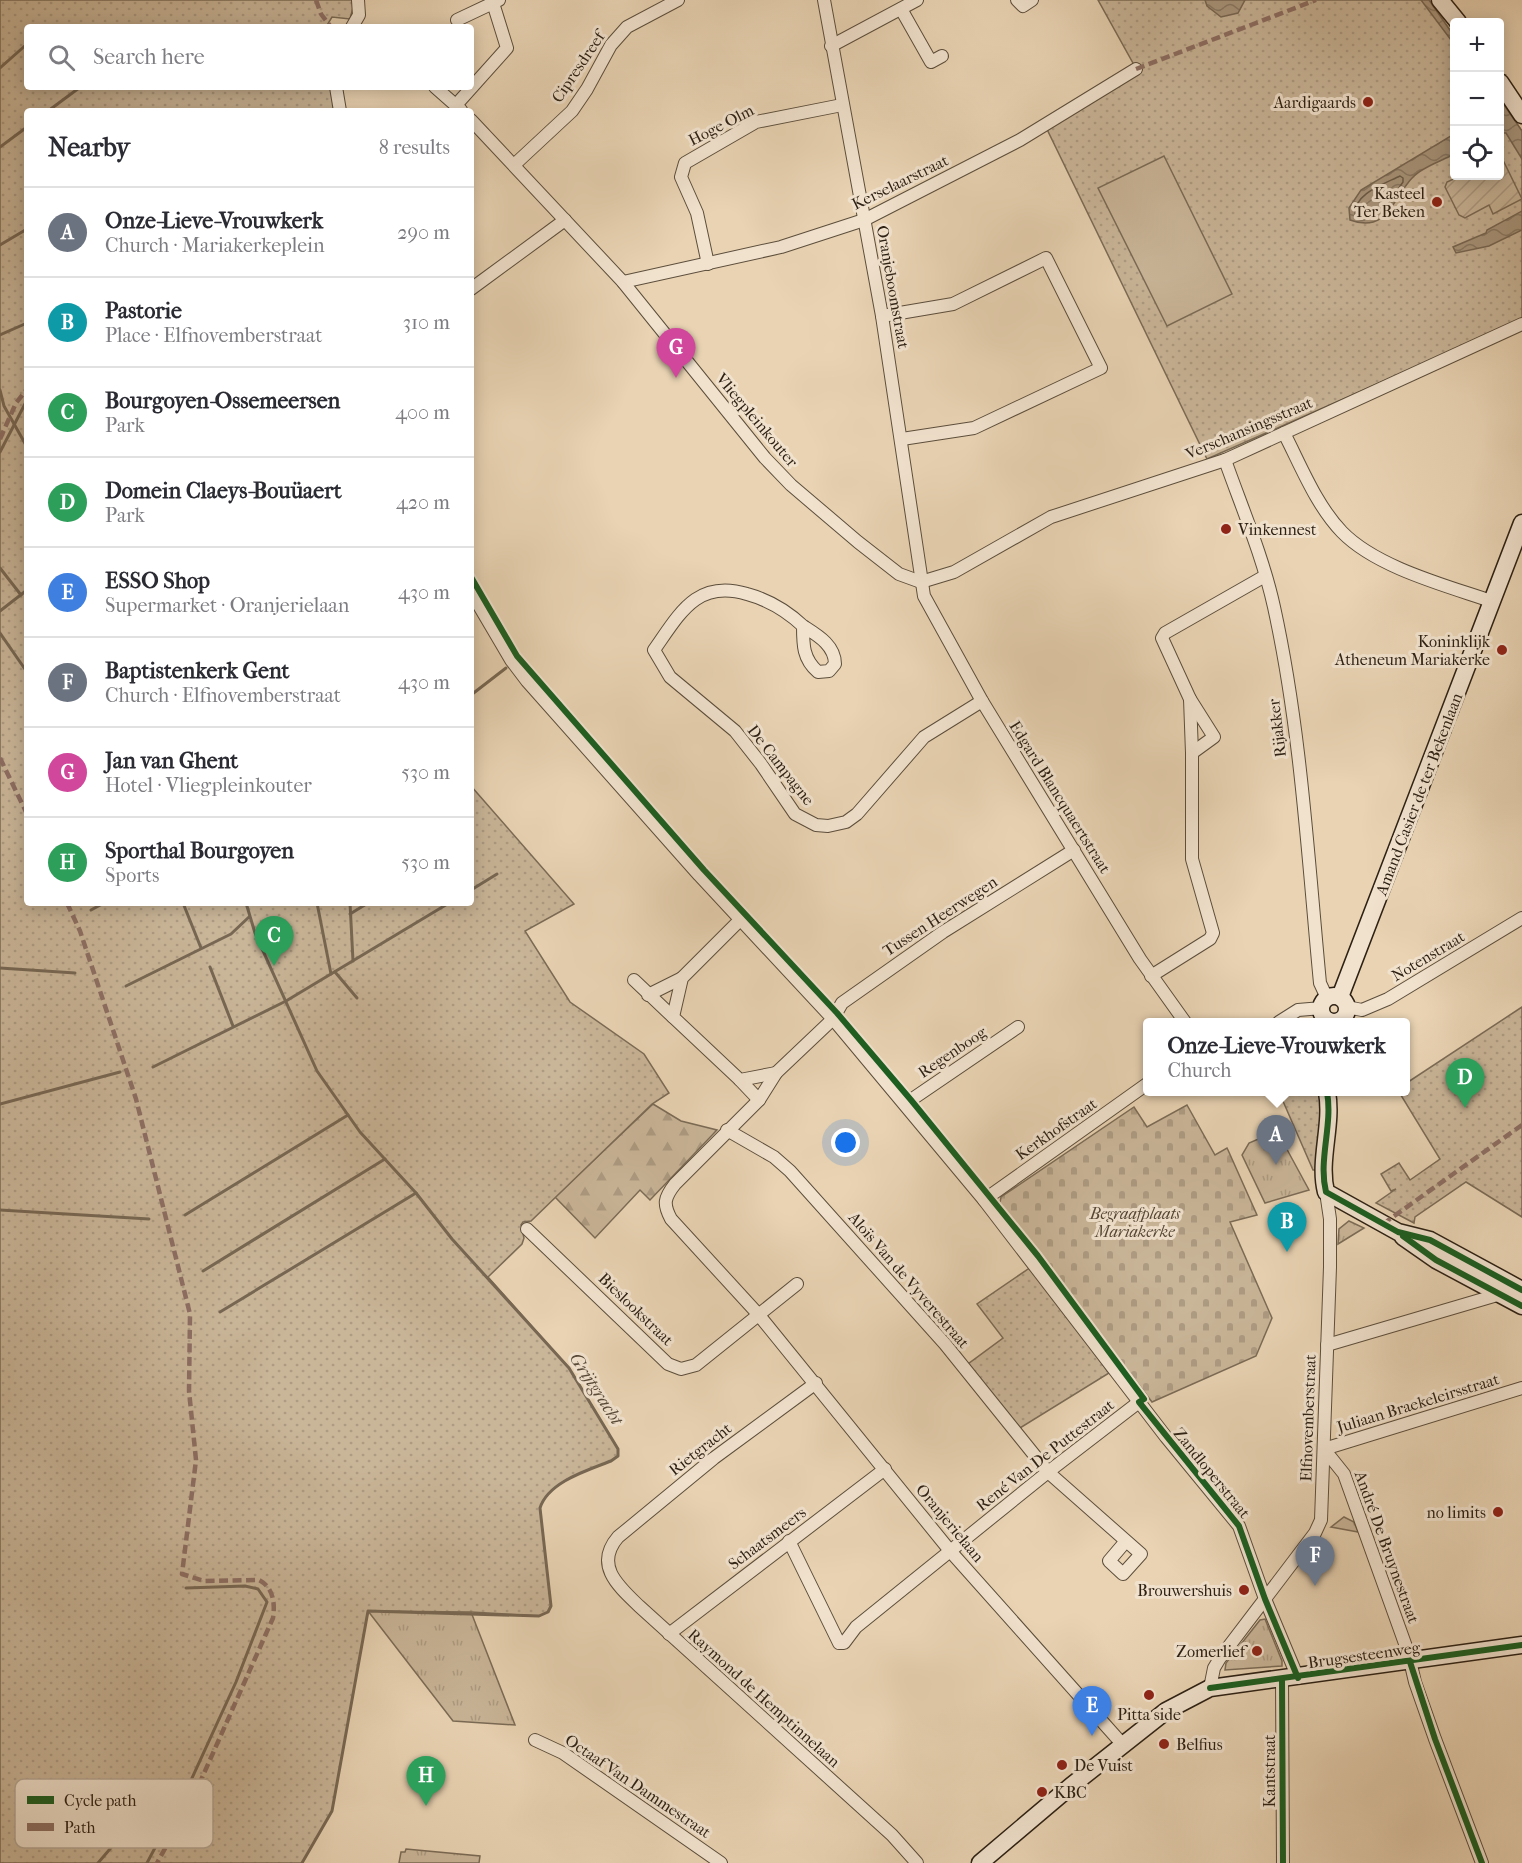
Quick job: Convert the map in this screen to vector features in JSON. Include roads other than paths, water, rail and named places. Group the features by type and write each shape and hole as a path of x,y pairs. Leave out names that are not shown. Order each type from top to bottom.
{"street":[{"path":"357,24 359,15 358,0"},
{"name":"Cipresdreef","path":"513,165 572,111 611,45 627,27 678,0"},
{"name":"Oranjeboomstraat","path":"824,0 882,316 902,439 921,582"},
{"path":"831,46 917,0"},
{"path":"1017,0 1023,6 1032,0"},
{"path":"1440,0 1455,18"},
{"path":"457,20 496,1 507,48 474,89"},
{"path":"901,9 932,62"},
{"name":"Kerselaarstraat","path":"623,282 781,247 864,220 1020,140 1136,69"},
{"path":"1504,88 1522,115"},
{"path":"336,90 340,108"},
{"path":"438,90 459,108 473,90"},
{"name":"Hoge Olm","path":"708,264 694,205 681,177 685,163 756,122 842,105"},
{"name":"Vliegpleinkouter","path":"474,123 623,282 765,458 791,485 899,574 921,582"},
{"path":"474,287 565,220"},
{"path":"882,316 953,304 1046,258 1101,368 974,428 902,439"},
{"name":"Verschansingsstraat","path":"921,582 954,572 1052,517 1225,460 1522,324"},
{"path":"1284,433 1323,508 1341,531 1362,550 1446,586 1491,601"},
{"name":"Rijakker","path":"1225,460 1274,605 1293,709 1320,984 1333,1009"},
{"name":"Amand Casier de ter Bekenlaan","path":"1333,1009 1352,972 1522,523"},
{"path":"1192,753 1214,737 1190,699 1163,645 1165,633 1265,576"},
{"name":"Edgard Blancquaertstraat","path":"921,582 929,608 982,701 1151,976 1181,1018"},
{"name":"De Campagne","path":"803,626 773,604 730,589 714,589 697,597 685,608 654,650 670,677 735,731 795,814 805,821 828,826 846,822 857,814 924,737 982,701"},
{"name":"Zandloperstraat","path":"474,597 511,660 527,681 740,920 833,1019 905,1104 984,1200 1139,1402 1239,1526 1290,1679"},
{"path":"1151,976 1210,939 1213,933 1192,859 1190,699"},
{"name":"Tussen Heerwegen","path":"727,1130 759,1100 776,1073 833,1019 842,1003 943,932 1074,850"},
{"name":"Notenstraat","path":"1333,1009 1362,1010 1388,999 1522,918"},
{"path":"648,995 682,978 740,920"},
{"path":"673,1017 682,978"},
{"path":"634,980 759,1100"},
{"path":"1286,1018 1298,1010 1333,1009"},
{"name":"Regenboog","path":"905,1104 1018,1027"},
{"path":"740,1080 776,1073"},
{"name":"Kerkhofstraat","path":"984,1200 1143,1087"},
{"path":"1328,1096 1330,1115 1324,1174 1326,1192 1398,1232 1436,1260 1522,1306"},
{"name":"Oranjerielaan","path":"727,1130 665,1197 665,1208 671,1219 758,1314 951,1552 1124,1746"},
{"name":"Aloïs Van de Vyverestraat","path":"727,1130 774,1157 790,1171 945,1344 1048,1472 1126,1541"},
{"name":"Elfnovemberstraat","path":"1210,1688 1214,1668 1220,1658 1315,1533 1321,1520 1330,1220 1326,1192"},
{"name":"Bieslookstraat","path":"527,1229 675,1368 681,1369 696,1365 758,1314"},
{"path":"1398,1232 1430,1240 1520,1289"},
{"path":"758,1314 797,1284"},
{"path":"1327,1345 1520,1289"},
{"name":"Rietgracht","path":"610,1547 714,1458 816,1383"},
{"name":"Juliaan Braekeleirsstraat","path":"1324,1449 1522,1388"},
{"name":"René Van De Puttestraat","path":"789,1541 839,1643 847,1640 856,1627 1048,1472 1139,1402"},
{"name":"André De Bruynestraat","path":"1324,1449 1344,1474 1435,1739 1482,1863"},
{"name":"Schaatsmeers","path":"669,1634 885,1469"},
{"name":"Raymond de Hemptinnelaan","path":"610,1547 609,1569 614,1580 669,1634 892,1835 917,1863"},
{"name":"Brugsesteenweg","path":"980,1863 1071,1786 1166,1711 1210,1688 1290,1679 1522,1645"},
{"name":"Kantstraat","path":"1282,1863 1290,1679"},
{"name":"Octaaf Van Dammestraat","path":"535,1740 563,1753 721,1863"}],"water":[{"path":"1205,0 1245,0 1238,13 1221,17 1207,6"},
{"path":"1421,0 1429,0 1450,30 1450,39"},
{"path":"1504,105 1522,131 1522,159 1504,133"},
{"path":"1450,136 1450,156 1417,173 1381,218 1363,223 1350,220 1349,208 1361,190"},
{"path":"1522,211 1522,230 1489,246 1456,253 1453,247 1486,233 1487,230"}],"waterway":[{"path":"0,68 24,47"},
{"path":"52,108 76,90"},
{"path":"0,147 24,129"},
{"path":"0,245 24,231"},
{"path":"0,335 24,324"},
{"name":"Grijtgracht","path":"0,390 4,406 24,442"},
{"name":"Grijtgracht","path":"0,452 24,406"},
{"path":"0,568 21,595"},
{"path":"0,611 24,592"},
{"path":"0,633 24,668"},
{"path":"474,693 506,668"},
{"path":"474,888 497,874"},
{"path":"91,910 98,906"},
{"path":"184,906 201,948"},
{"name":"Grijtgracht","path":"247,906 255,933 317,1071 360,1132 416,1193 452,1239 569,1368 618,1449 618,1456 611,1461 560,1484 544,1499 540,1508 551,1606 548,1612 539,1616 368,1611 332,1811 302,1863"},
{"path":"318,906 331,974"},
{"path":"350,906 353,961"},
{"path":"350,914 363,906"},
{"path":"153,1067 286,1001 444,906"},
{"path":"126,986 231,934 249,917"},
{"path":"210,967 233,1026"},
{"path":"0,968 75,973"},
{"path":"335,972 357,998"},
{"path":"0,1104 120,1072"},
{"path":"185,1215 348,1115"},
{"path":"203,1271 385,1159"},
{"path":"220,1312 416,1193"},
{"path":"0,1210 149,1219"},
{"path":"186,1588 245,1586 258,1589 267,1602 236,1682 192,1779"},
{"path":"98,1863 111,1848"},
{"path":"147,1863 155,1848"}],"place":[{"name":"Aardigaards","path":"1368,102"},
{"name":"Kasteel Ter Beken","path":"1437,202"},
{"name":"Jan van Ghent","path":"676,378"},
{"name":"Vinkennest","path":"1226,529"},
{"name":"Koninklijk Atheneum Mariakerke","path":"1502,650"},
{"name":"Bourgoyen-Ossemeersen","path":"274,966"},
{"name":"Domein Claeys-Bouüaert","path":"1465,1108"},
{"name":"Onze-Lieve-Vrouwkerk","path":"1276,1165"},
{"name":"Pastorie","path":"1287,1252"},
{"name":"no limits","path":"1498,1512"},
{"name":"Baptistenkerk Gent","path":"1315,1586"},
{"name":"Brouwershuis","path":"1244,1590"},
{"name":"Zomerlief","path":"1257,1651"},
{"name":"Pitta side","path":"1149,1695"},
{"name":"ESSO Shop","path":"1092,1736"},
{"name":"Belfius","path":"1164,1744"},
{"name":"De Vuist","path":"1062,1765"},
{"name":"KBC","path":"1042,1792"},
{"name":"Sporthal Bourgoyen","path":"426,1806"}],"park label":[{"name":"Begraafplaats Mariakerke","path":"1135,1222"}]}
